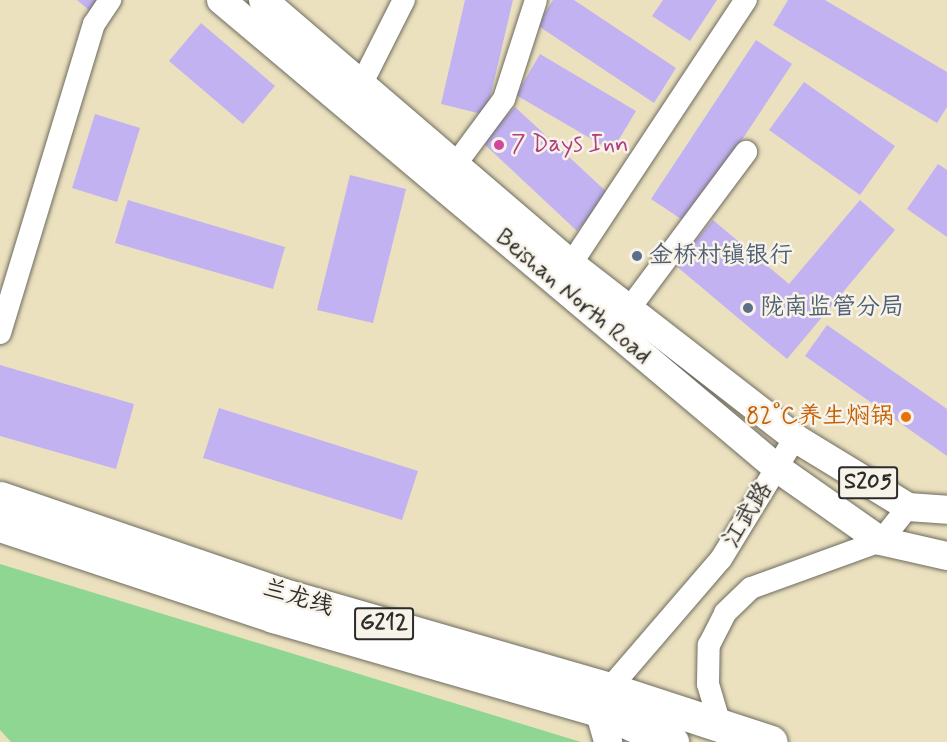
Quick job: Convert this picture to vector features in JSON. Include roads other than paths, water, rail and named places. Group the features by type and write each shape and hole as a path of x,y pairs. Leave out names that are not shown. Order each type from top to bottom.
{"highway":[{"name":"兰龙线","path":"0,498 280,594 604,700 666,734 721,728 771,742"},
{"name":"兰龙线","path":"0,525 273,616 604,700"}],"main road":[{"name":"Beishan North Road","path":"221,0 777,468 881,541 947,556"},
{"name":"Beishan North Road","path":"263,0 571,264 795,438"},
{"name":"S205","path":"795,438 908,507 947,510"},
{"path":"604,700 608,742"}],"street":[{"path":"0,333 94,24 110,0"},
{"path":"362,85 404,0"},
{"path":"455,165 504,99 536,0"},
{"path":"571,264 746,0"},
{"path":"629,309 746,152"},
{"name":"江武路","path":"604,700 721,559 795,438"},
{"path":"721,728 708,684 709,645 725,613 751,588 881,541 908,507"}],"place":[{"name":"7 Days Inn","path":"499,145"},
{"name":"金桥村镇银行","path":"637,256"},
{"name":"陇南监管分局","path":"748,308"},
{"name":"82°C养生焖锅","path":"906,417"}]}
